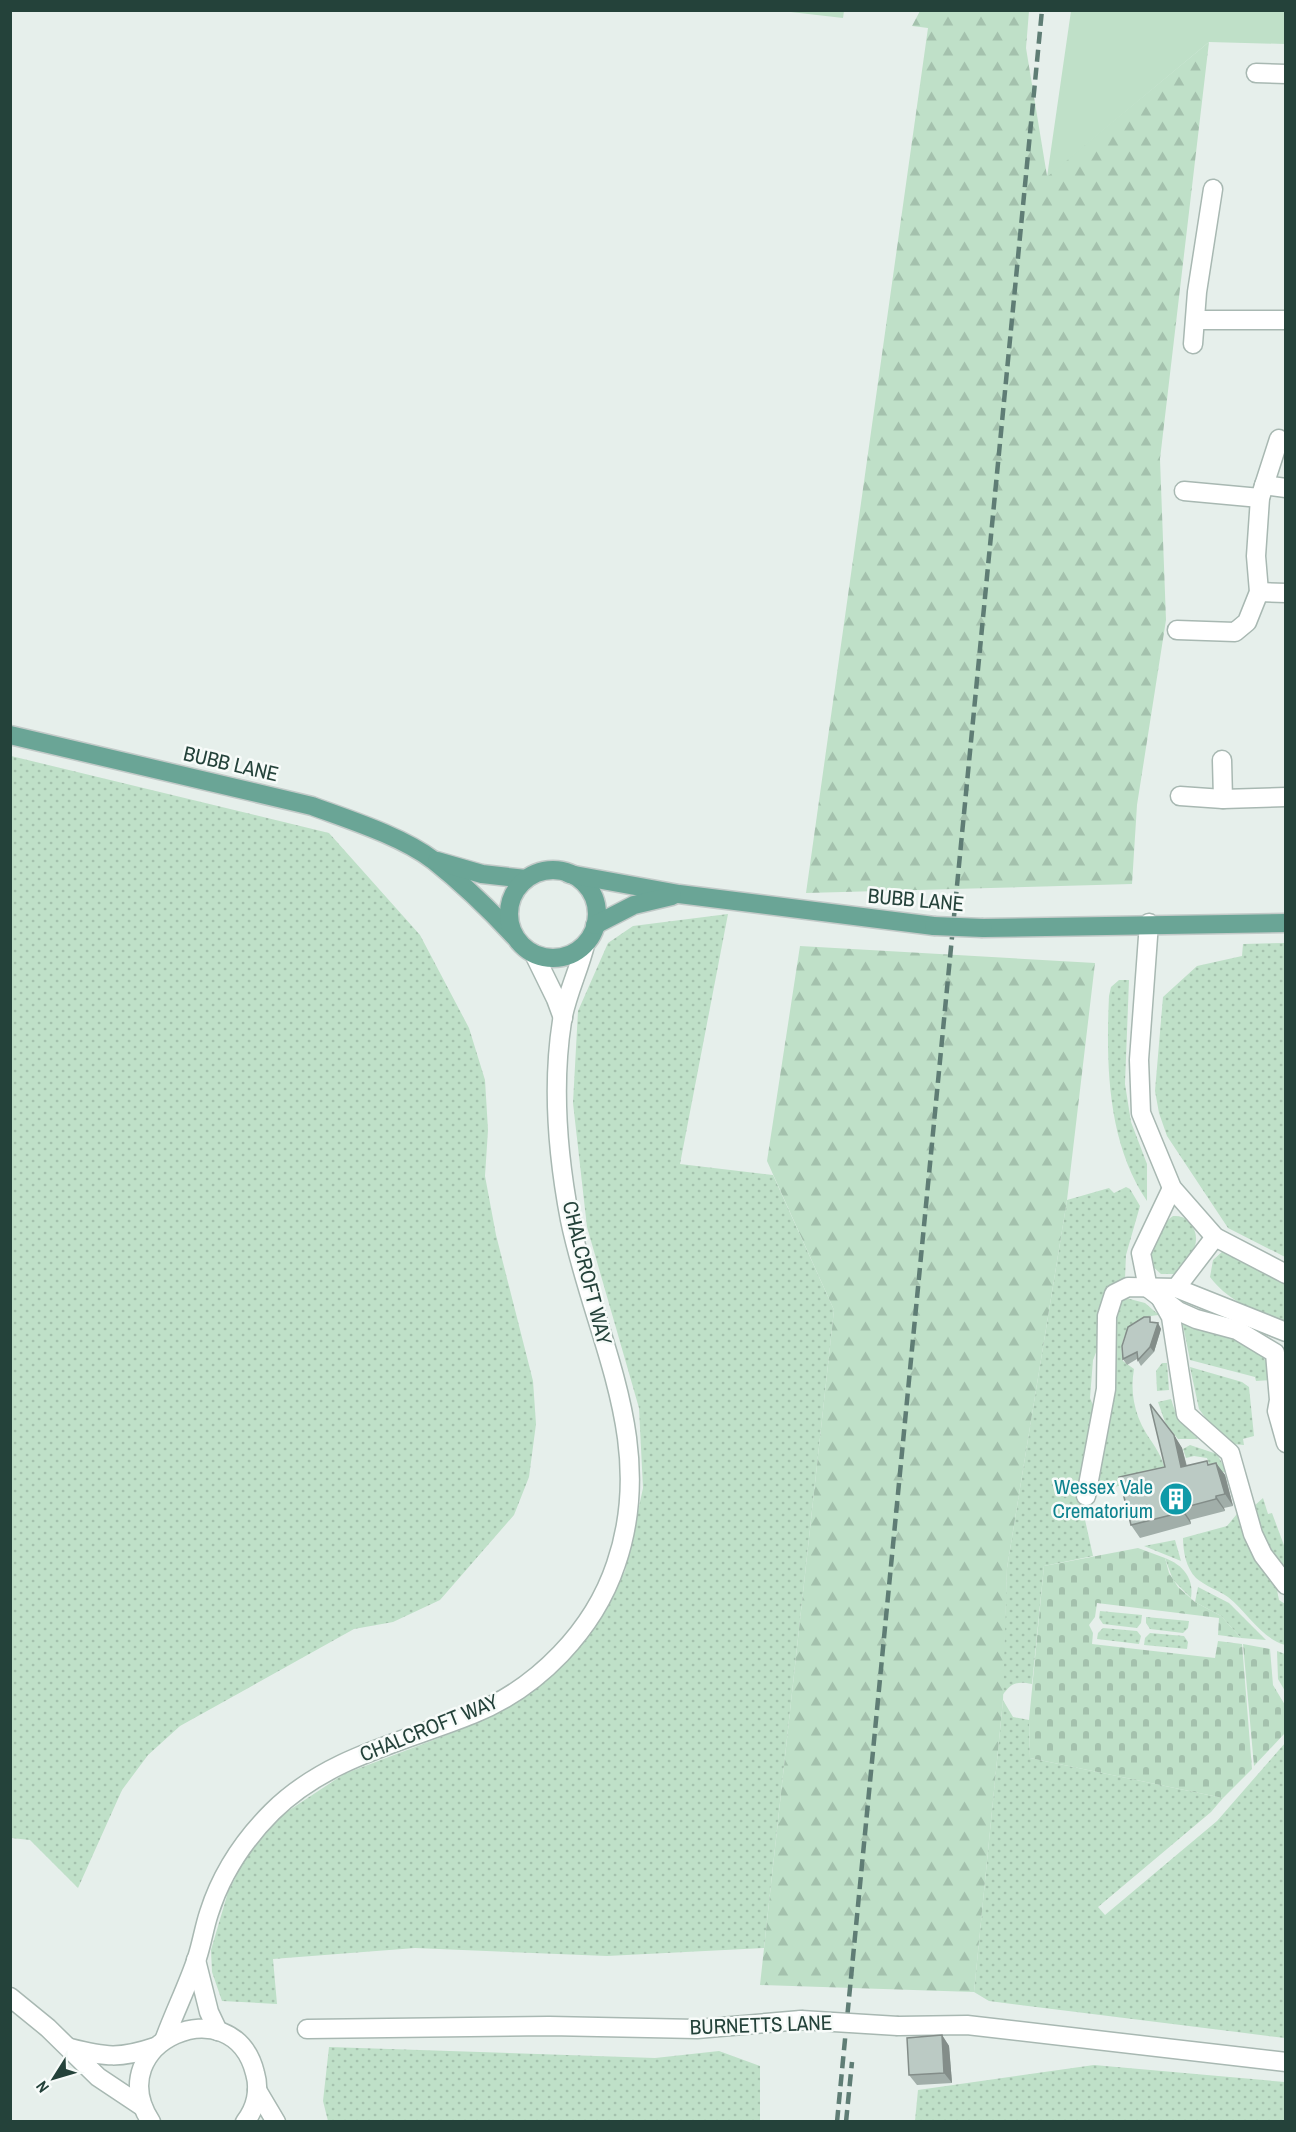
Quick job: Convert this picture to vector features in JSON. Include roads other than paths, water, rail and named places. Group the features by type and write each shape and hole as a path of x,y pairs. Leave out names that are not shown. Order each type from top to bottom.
{"main road":[{"name":"BUBB LANE","path":"10,735 312,806 359,824 433,860 482,874 526,879"},
{"name":"BUBB LANE","path":"433,860 490,910 514,936"},
{"path":"552,870 569,874 580,880 591,895 597,913 595,925 585,945 566,956 544,958 534,954 514,936 508,912 517,888 526,879 552,870"},
{"name":"BUBB LANE","path":"569,874 680,894 934,926 983,928 1286,922"},
{"name":"BUBB LANE","path":"595,925 634,905 680,894"}],"street":[{"path":"1256,73 1286,74"},
{"path":"1193,344 1197,292 1213,189"},
{"path":"1196,320 1286,320"},
{"path":"1186,626 1235,632 1247,622 1259,592 1256,556 1262,492 1279,439"},
{"path":"1184,491 1262,492 1286,488"},
{"path":"1259,592 1286,593"},
{"path":"1222,760 1223,798"},
{"path":"1180,796 1286,797"},
{"path":"1149,923 1139,1060 1141,1113 1172,1188 1215,1237 1286,1274"},
{"name":"CHALCROFT WAY","path":"147,2114 141,2075 143,2065 160,2043 196,1960 219,1886 245,1843 273,1810 301,1788 339,1764 373,1749 477,1713 522,1687 546,1668 582,1629 595,1609 617,1563 627,1517 630,1448 627,1423 568,1204 559,1107 563,1018 585,945"},
{"name":"CHALCROFT WAY","path":"534,954 563,1018"},
{"path":"1172,1188 1141,1253 1171,1317 1186,1414 1230,1453 1253,1534 1263,1555 1286,1585"},
{"path":"1161,1292 1215,1237"},
{"path":"1086,1497 1106,1389 1107,1316 1114,1294 1128,1287 1161,1292 1286,1332"},
{"path":"1161,1292 1196,1319 1237,1330 1280,1350 1282,1398 1277,1411 1286,1443"},
{"path":"196,1960 209,2012 218,2031"},
{"path":"10,1997 70,2048 98,2077 147,2114"},
{"name":"BURNETTS LANE","path":"306,2029 537,2026 697,2029 801,2020 898,2026 967,2025 1286,2062"},
{"path":"70,2048 100,2055 127,2056 196,2028 218,2031 229,2037 247,2054 253,2065 257,2090 255,2104 245,2121"},
{"path":"257,2090 276,2121"}],"railway":[{"path":"837,2122 1042,10"},
{"path":"846,2122 852,2062"}],"place":[{"name":"Wessex Vale Crematorium","path":"1176,1499"}]}
